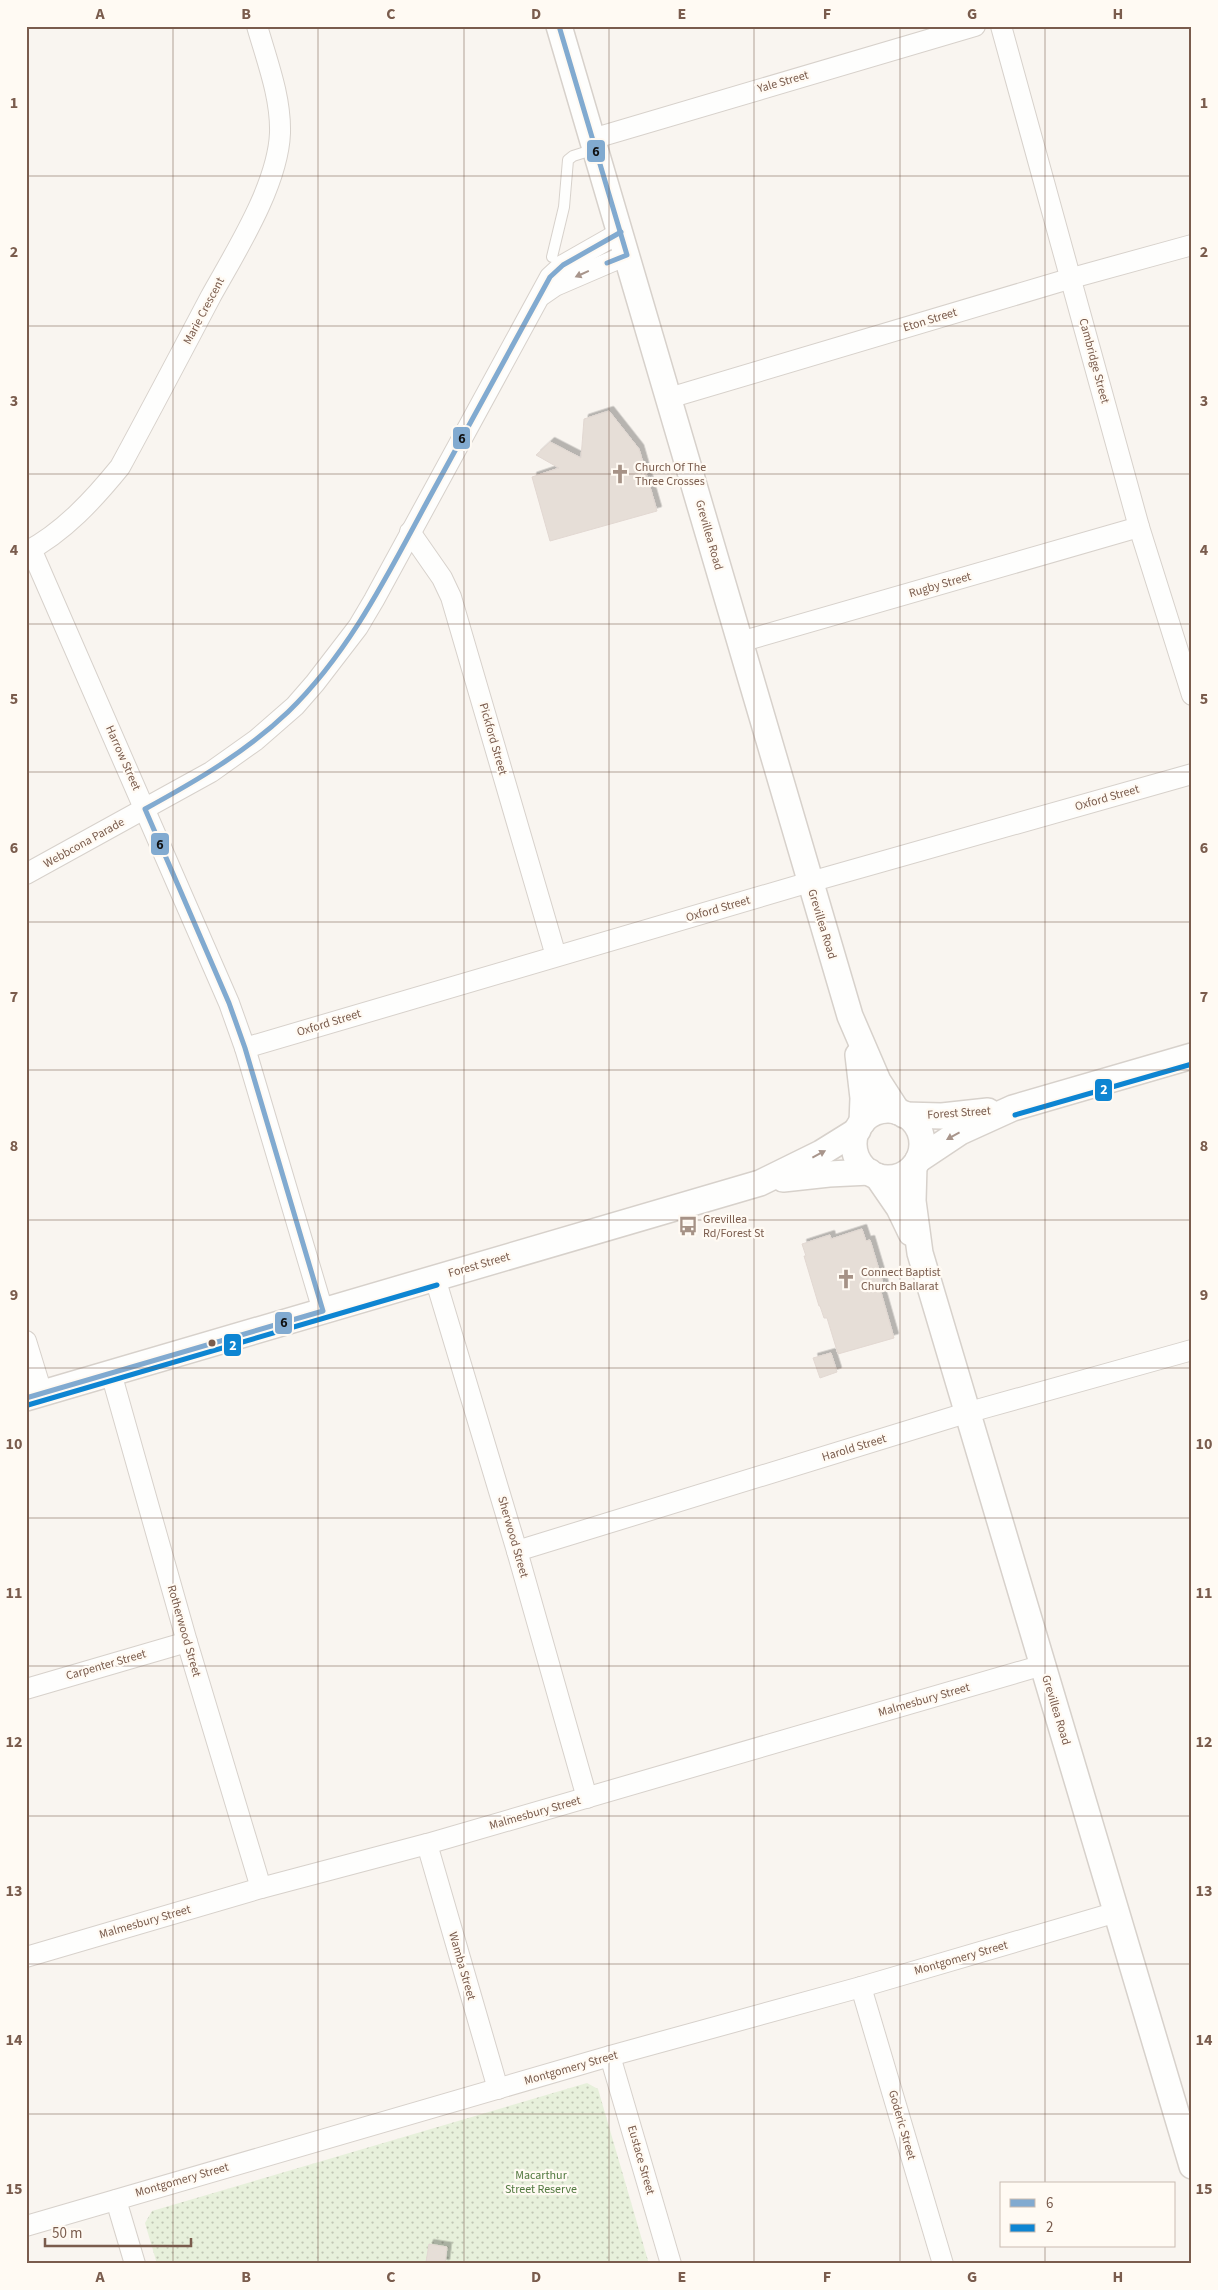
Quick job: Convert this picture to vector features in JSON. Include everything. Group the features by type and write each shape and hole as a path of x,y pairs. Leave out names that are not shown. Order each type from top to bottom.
{"street":[{"name":"Marie Crescent","path":"29,550 77,515 120,467 247,230 268,185 280,135 279,116 275,90 256,26"},
{"name":"Grevillea Road","path":"559,26 850,1016 872,1069 884,1092 901,1114 916,1125 920,1135 921,1150 916,1163 913,1201 920,1253 966,1413 1191,2158"},
{"name":"Yale Street","path":"594,144 975,26"},
{"name":"Cambridge Street","path":"1001,26 1072,278 1139,527 1192,695"},
{"name":"Webbcona Parade","path":"26,874 211,772 256,740 295,706 330,665 358,627 390,572 410,532 538,300 555,286 624,244"},
{"name":"Eton Street","path":"669,398 1072,278 1192,245"},
{"name":"Rugby Street","path":"740,642 1139,527"},
{"name":"Pickford Street","path":"410,532 442,578 451,597 556,956"},
{"name":"Harrow Street","path":"29,550 145,809 229,1003 245,1048 323,1311"},
{"name":"Oxford Street","path":"245,1048 810,882 1192,774"},
{"name":"Grevillea Road","path":"850,1016 862,1084 860,1127 855,1146 857,1156 899,1208 920,1253"},
{"name":"Forest Street","path":"916,1163 960,1132 1013,1108 1192,1056"},
{"name":"Forest Street","path":"901,1114 942,1116 1013,1108"},
{"path":"760,1182 821,1154 878,1112 888,1111 901,1114"},
{"path":"760,1182 829,1174 873,1174 889,1178 900,1176 916,1163"},
{"name":"Forest Street","path":"34,1396 760,1182"},
{"name":"Sherwood Street","path":"435,1278 517,1550 587,1798"},
{"path":"26,1341 34,1396"},
{"name":"Harold Street","path":"517,1550 966,1413 1192,1350"},
{"name":"Rotherwood Street","path":"111,1373 187,1642 261,1888"},
{"name":"Carpenter Street","path":"26,1689 187,1642"},
{"name":"Malmesbury Street","path":"26,1957 261,1888 427,1844 1043,1665"},
{"name":"Wamba Street","path":"427,1844 498,2088"},
{"name":"Montgomery Street","path":"26,2226 498,2088 861,1987 1117,1912"},
{"name":"Goderic Street","path":"861,1987 943,2264"},
{"name":"Eustace Street","path":"610,2056 671,2264"},
{"path":"116,2200 135,2264"}],"lane":[{"path":"552,257 564,206 568,160 594,144"}],"green space":[{"name":"Macarthur Street Reserve","path":"587,2083 598,2089 649,2264 157,2264 145,2223 152,2211"}],"building":[{"name":"Church Of The Three Crosses","path":"609,411 639,449 657,511 550,541 532,477 559,468 536,455 550,442 581,458 584,419"},
{"name":"Connect Baptist Church Ballarat","path":"862,1229 866,1241 870,1240 884,1287 880,1289 894,1338 838,1354 827,1318 824,1318 819,1306 802,1244 830,1235 831,1239"},
{"path":"831,1353 837,1372 820,1378 813,1358"},
{"path":"429,2244 447,2247 445,2264 426,2262"}],"transit line":[{"name":"6","path":"559,26 627,255 607,263"},
{"name":"6","path":"26,1398 323,1311 245,1048 229,1003 145,809 202,777 272,727 310,689 330,665 382,585 550,277 563,265 621,232"},
{"name":"2","path":"1015,1115 1192,1064"},
{"name":"2","path":"28,1405 437,1285"}],"place":[{"name":"Church Of The Three Crosses","path":"620,474"},
{"name":"Grevillea Rd/Forest St","path":"688,1226"},
{"name":"Connect Baptist Church Ballarat","path":"846,1279"}]}
